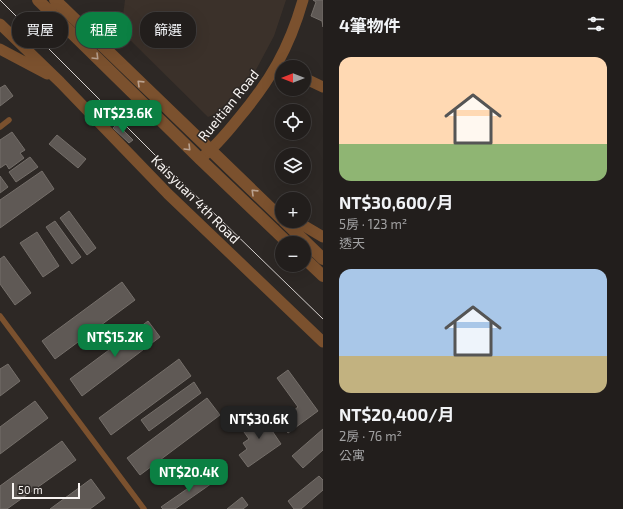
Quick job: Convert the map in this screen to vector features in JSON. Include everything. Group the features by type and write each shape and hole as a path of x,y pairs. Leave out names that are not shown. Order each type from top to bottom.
{"street":[{"path":"38,0 281,236"},
{"path":"55,0 210,151 275,210"},
{"name":"Rueitian Road","path":"283,60 296,26 303,0"},
{"name":"Kaisyuan 4th Road","path":"0,24 60,82 168,194 323,342"},
{"path":"0,49 60,82"},
{"name":"Rueitian Road","path":"200,159 210,151 275,73"},
{"path":"311,81 323,87"},
{"path":"291,228 323,259"},
{"path":"308,228 323,237"},
{"path":"311,265 323,276"}],"lane":[{"path":"0,127 9,120"},
{"path":"0,316 144,509"}],"shaded area":[{"path":"125,0 286,0 274,36 250,81 215,114 208,117 132,42 132,12 123,12"}],"building":[{"path":"313,0 323,0 323,27 322,21 311,16 316,2"},
{"path":"5,85 13,96 0,106 0,88"},
{"path":"117,124 133,140 129,143 113,128"},
{"path":"12,132 25,150 20,153 24,158 9,169 6,164 0,168 0,140"},
{"path":"57,135 86,159 78,168 49,144"},
{"path":"30,157 38,167 16,182 9,172"},
{"path":"42,171 54,189 0,228 0,200"},
{"path":"0,176 8,187 0,193"},
{"path":"69,211 96,248 87,255 60,218"},
{"path":"55,221 81,257 72,264 46,227"},
{"path":"37,232 59,266 43,277 20,243"},
{"path":"4,256 31,293 15,305 0,284 0,259"},
{"path":"122,282 135,300 55,359 42,341"},
{"path":"148,321 160,337 82,396 70,379"},
{"path":"179,359 191,376 111,435 99,418"},
{"path":"8,364 20,381 0,396 0,369"},
{"path":"288,370 318,411 288,433 279,421 298,407 277,378"},
{"path":"194,382 201,393 149,431 141,420"},
{"path":"207,398 220,415 140,475 127,458"},
{"path":"35,401 48,418 0,454 0,427"},
{"path":"258,410 281,444 248,467 239,455 247,449 243,443 249,439 244,432 251,428 248,424 254,421 250,416"},
{"path":"323,429 323,450 303,468 292,456"},
{"path":"62,441 76,460 7,509 0,509 0,486"},
{"path":"210,473 215,481 175,509 163,509 161,507"},
{"path":"319,476 323,480 323,490 301,509 294,509 288,501"},
{"path":"91,479 105,498 90,509 50,509"},
{"path":"242,497 248,505 243,509 227,509"}],"tram line":[{"path":"0,0 188,188 323,319"}]}
